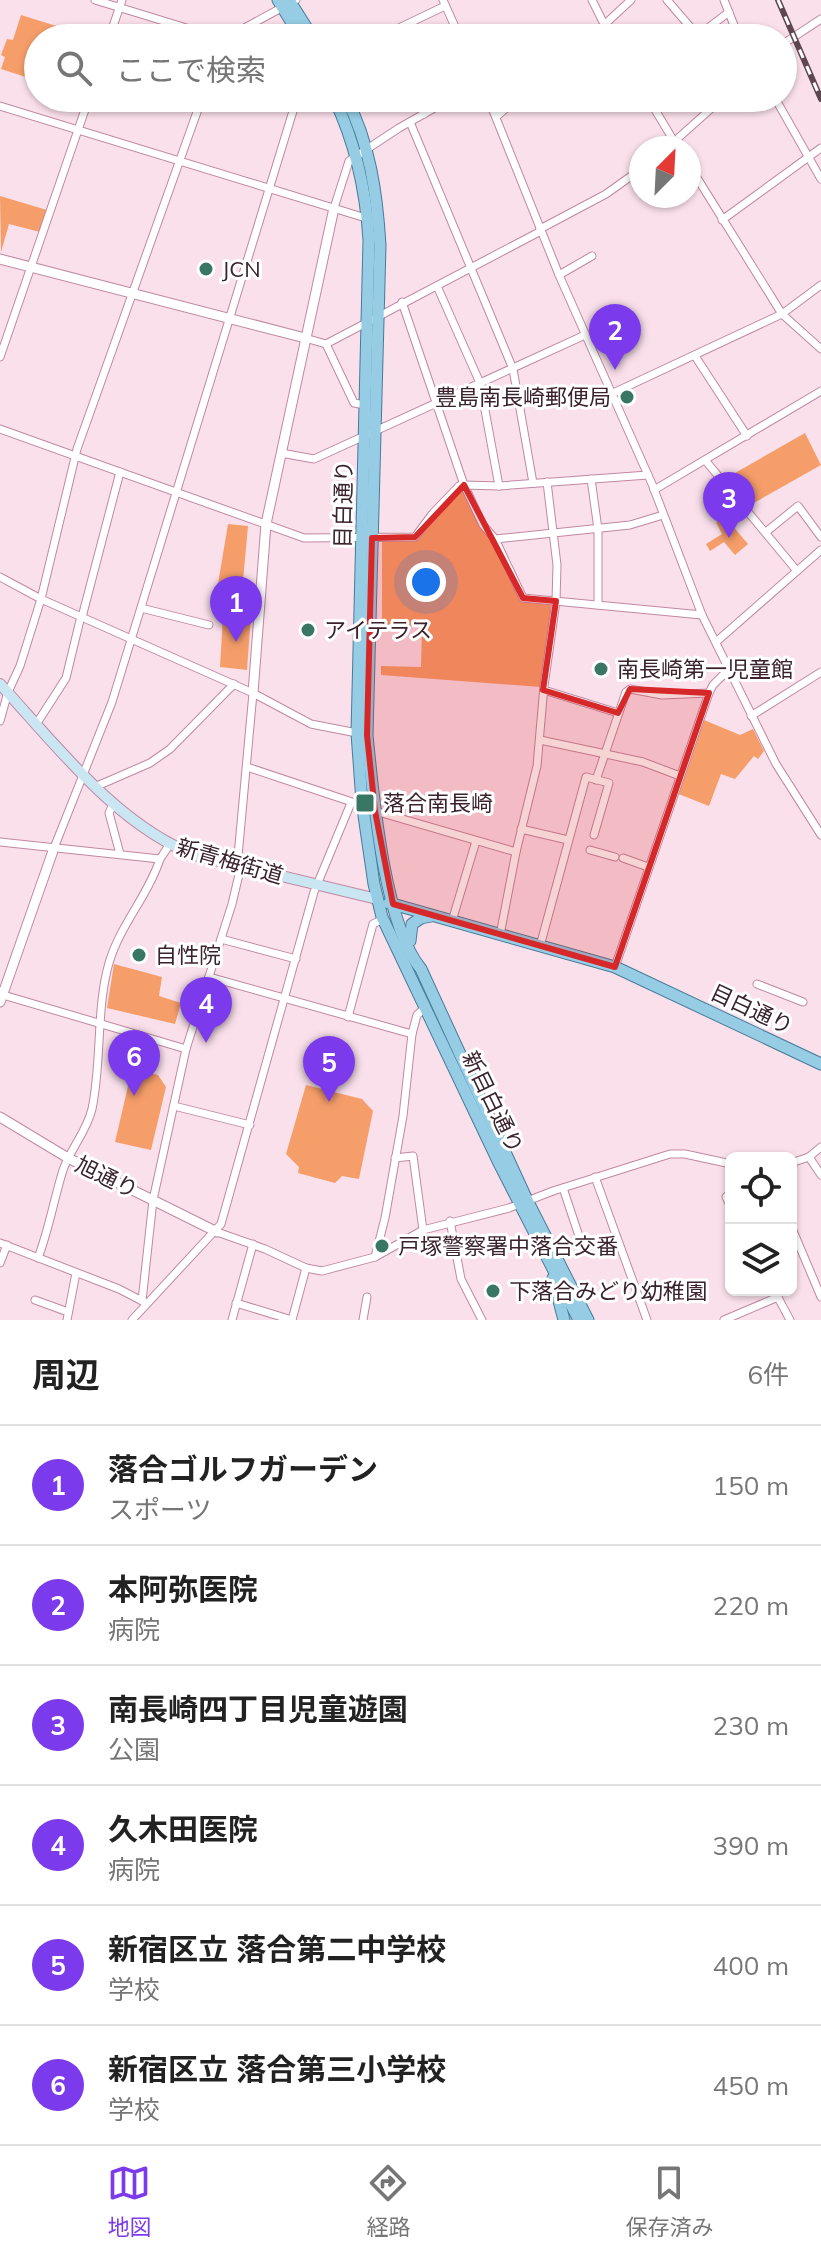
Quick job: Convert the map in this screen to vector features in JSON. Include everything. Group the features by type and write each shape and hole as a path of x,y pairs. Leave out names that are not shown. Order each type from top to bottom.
{"main road":[{"path":"287,2 296,24"},
{"path":"287,2 303,24"},
{"name":"目白通り","path":"341,112 361,153"},
{"name":"目白通り","path":"350,112 373,220 370,435 357,733 357,802 377,899 615,967 821,1064"},
{"name":"目白通り","path":"370,435 365,405 372,321"},
{"name":"目白通り","path":"367,538 367,735 375,811 393,904"},
{"name":"新青梅街道","path":"4,688 113,804 170,844 198,856 377,899"},
{"name":"新目白通り","path":"377,899 383,919 425,1008 524,1202 568,1278 582,1296 591,1320"},
{"name":"新目白通り","path":"393,904 414,961 421,969 579,1320"},
{"path":"414,961 410,928 421,918 435,916"},
{"path":"551,1263 564,1320"}],"street":[{"path":"95,0 121,4 179,24"},
{"path":"592,0 603,24"},
{"path":"606,24 631,0"},
{"path":"667,0 686,24"},
{"path":"724,0 734,24"},
{"path":"404,24 443,1 454,24"},
{"path":"250,24 287,2"},
{"path":"114,24 121,4"},
{"path":"713,24 729,12"},
{"path":"797,35 821,19"},
{"path":"0,106 373,220"},
{"path":"0,357 84,112"},
{"path":"0,721 4,688 20,666 41,599 75,456 197,112"},
{"path":"186,1049 1,997 54,848 106,718 293,112"},
{"path":"144,1302 153,1200 186,1049 241,866 238,856 266,524 334,208 349,161 428,112"},
{"path":"495,112 559,275 648,475 702,615 789,787 821,835"},
{"path":"497,116 502,112"},
{"path":"656,112 671,136"},
{"path":"685,136 709,112"},
{"path":"783,112 821,179"},
{"path":"410,122 513,369 533,483"},
{"path":"722,220 821,148"},
{"path":"0,259 326,344 541,230 629,178"},
{"path":"701,185 782,314 821,349"},
{"path":"559,275 592,256"},
{"path":"611,394 782,314 821,285"},
{"path":"437,286 480,383 499,486"},
{"path":"402,302 464,485 483,525 495,539 523,598 702,615"},
{"path":"281,453 314,459 585,335"},
{"path":"326,344 354,403 365,405"},
{"path":"695,356 747,436"},
{"path":"654,490 821,391"},
{"path":"0,429 304,538 415,537 433,513 459,486 464,485 499,486 648,475"},
{"path":"705,460 797,571"},
{"path":"37,723 66,678 120,472"},
{"path":"591,479 598,529 598,605"},
{"path":"500,935 537,766 556,601 554,533 547,482"},
{"path":"766,532 798,506 821,537"},
{"path":"495,539 598,529 644,522 663,515"},
{"path":"716,642 821,550"},
{"path":"0,577 41,599 234,684 311,724 357,733"},
{"path":"141,608 209,625"},
{"path":"615,967 709,693 729,669"},
{"path":"751,716 821,672"},
{"path":"97,786 150,763 170,749 234,684"},
{"path":"596,780 626,692 630,689 662,695 709,693"},
{"path":"544,690 618,713"},
{"path":"540,740 643,762 680,776"},
{"path":"132,1320 144,1302 217,1232 221,1224 316,885 357,802 247,767"},
{"path":"540,946 586,777 609,783 594,835"},
{"path":"113,804 109,813 120,854"},
{"path":"375,811 516,852"},
{"path":"813,822 821,813"},
{"path":"521,829 568,840"},
{"path":"452,921 476,841"},
{"path":"0,842 160,859"},
{"path":"38,1258 68,1158 91,1112 105,981 114,949 170,844"},
{"path":"590,850 648,867"},
{"path":"348,1017 373,924 383,919"},
{"path":"221,939 296,959"},
{"path":"209,977 412,1034"},
{"path":"757,984 803,1002"},
{"path":"375,1257 395,1158 412,1034 417,1015 425,1008"},
{"path":"174,1106 250,1125"},
{"name":"旭通り","path":"0,1117 68,1158 217,1232"},
{"path":"797,1161 809,1157 821,1147"},
{"path":"217,1232 306,1268 322,1271 375,1257 423,1230 524,1202 670,1154 725,1163"},
{"path":"395,1158 413,1156 423,1230"},
{"path":"809,1157 821,1175"},
{"path":"595,1177 647,1320"},
{"path":"563,1188 580,1239"},
{"path":"450,1221 461,1279 482,1320"},
{"path":"797,1240 821,1297"},
{"path":"0,1263 4,1244 144,1302"},
{"path":"232,1320 253,1244"},
{"path":"236,1303 292,1320 306,1268"},
{"path":"35,1300 68,1316 76,1273"},
{"path":"724,1320 770,1296"},
{"path":"778,1296 790,1320"},
{"path":"363,1320 367,1297"}],"highlighted area":[{"path":"464,485 523,598 556,601 543,690 618,713 630,689 709,693 615,967 393,904 375,811 367,735 372,538 415,537"}],"shaded area":[{"path":"21,15 50,24 24,24 24,76 1,69 5,57 1,55 7,39 13,40"},
{"path":"0,196 47,210 40,232 9,224 1,252"},
{"path":"805,433 821,465 752,504 735,473"},
{"path":"461,488 496,544 521,599 551,607 541,687 381,675 381,666 421,667 422,627 382,625 382,540 416,539"},
{"path":"725,517 748,544 735,555 724,542 710,551 706,544 722,534 716,522"},
{"path":"228,524 248,526 242,592 217,590"},
{"path":"223,614 251,616 247,670 220,667"},
{"path":"704,720 740,735 753,729 764,751 758,759 754,756 735,779 721,774 709,806 676,793"},
{"path":"114,964 162,977 159,996 181,1003 175,1024 107,1008"},
{"path":"132,1069 158,1075 166,1087 151,1150 115,1142"},
{"path":"306,1085 362,1099 373,1111 359,1179 342,1176 335,1183 298,1173 299,1167 286,1154"}],"railway":[{"path":"778,0 788,24"},
{"path":"797,44 821,99"}],"place":[{"name":"JCN","path":"206,269"},
{"name":"本阿弥医院","path":"615,370"},
{"name":"豊島南長崎郵便局","path":"627,397"},
{"name":"南長崎四丁目児童遊園","path":"729,538"},
{"name":"アイテラス","path":"308,630"},
{"name":"落合ゴルフガーデン","path":"236,642"},
{"name":"南長崎第一児童館","path":"601,669"},
{"name":"落合南長崎","path":"365,803"},
{"name":"自性院","path":"139,955"},
{"name":"久木田医院","path":"206,1043"},
{"name":"新宿区立 落合第三小学校","path":"134,1096"},
{"name":"新宿区立 落合第二中学校","path":"329,1102"},
{"name":"戸塚警察署中落合交番","path":"382,1246"},
{"name":"下落合みどり幼稚園","path":"493,1291"}]}
